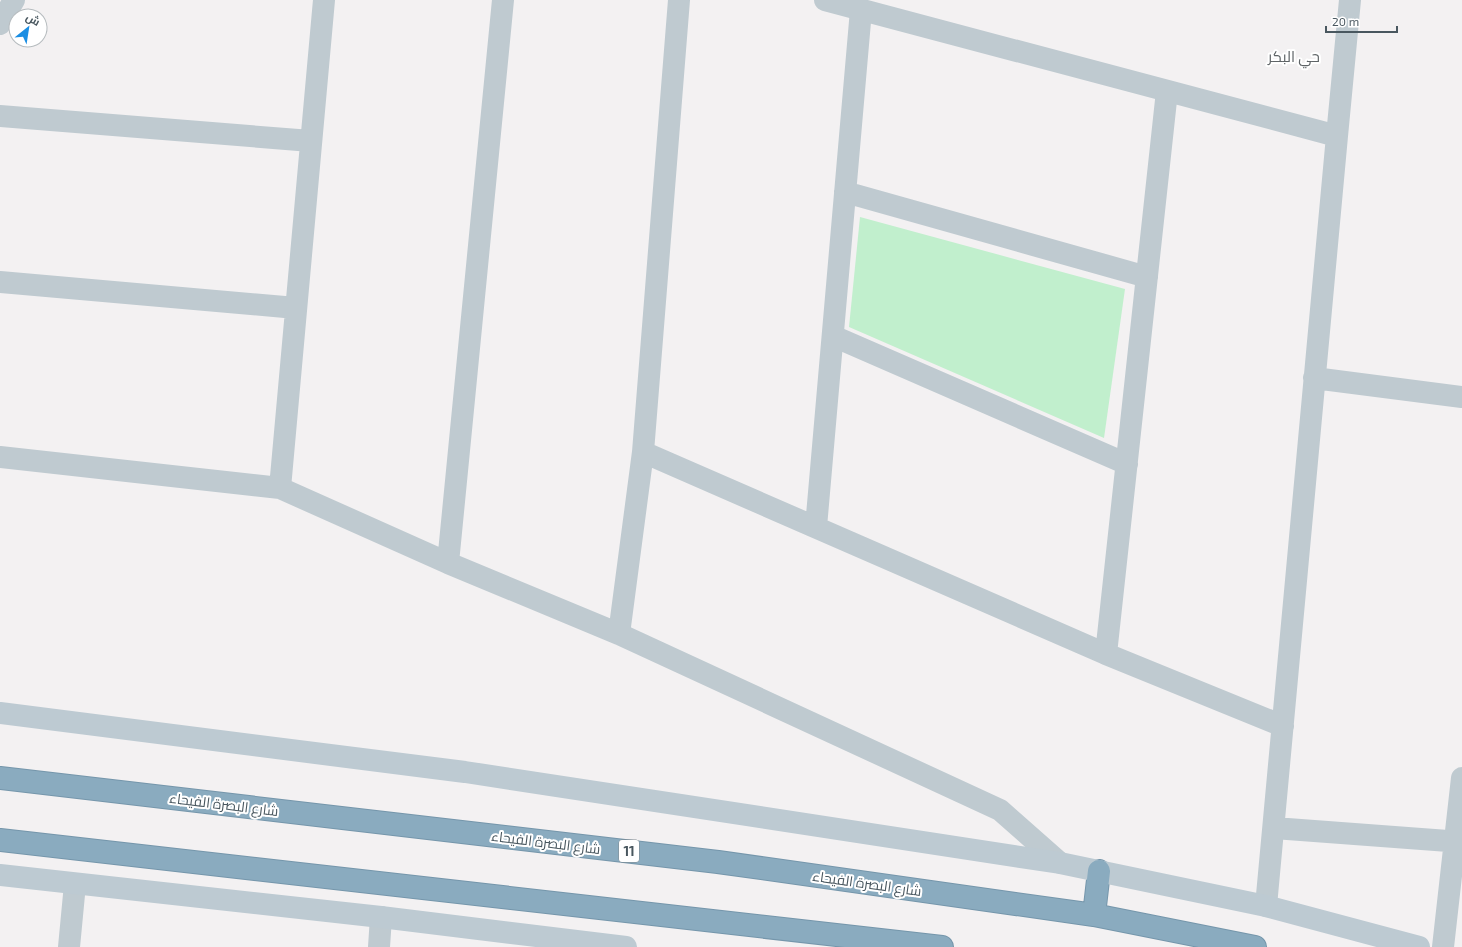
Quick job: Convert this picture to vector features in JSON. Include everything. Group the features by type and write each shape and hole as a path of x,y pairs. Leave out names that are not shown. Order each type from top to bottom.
{"highway":[{"name":"شارع البصرة الفيحاء","path":"0,778 718,862 1094,915 1255,947"},
{"path":"0,840 942,947"},
{"path":"1094,915 1099,871"}],"main road":[{"path":"0,713 465,772 1060,863 1266,906 1419,947"},
{"path":"0,876 381,917 626,947"}],"street":[{"path":"0,24 14,0"},
{"path":"280,488 324,0"},
{"path":"448,563 504,0"},
{"path":"619,634 643,452 679,0"},
{"path":"825,0 1337,136"},
{"path":"1266,906 1350,0"},
{"path":"816,527 861,10"},
{"path":"1106,654 1167,91"},
{"path":"0,116 311,141"},
{"path":"845,192 1147,277"},
{"path":"0,282 296,308"},
{"path":"833,336 1127,464"},
{"path":"1314,378 1462,397"},
{"path":"643,452 1106,654 1283,726"},
{"path":"0,457 280,488 448,563 619,634 1000,810 1060,863"},
{"path":"1443,947 1458,842 1462,778"},
{"path":"1274,828 1458,842"},
{"path":"69,947 76,884"},
{"path":"379,947 381,917"}],"green space":[{"path":"860,217 1125,289 1104,438 849,327"}],"district":[{"name":"حي البكر","path":"1294,56"}]}
